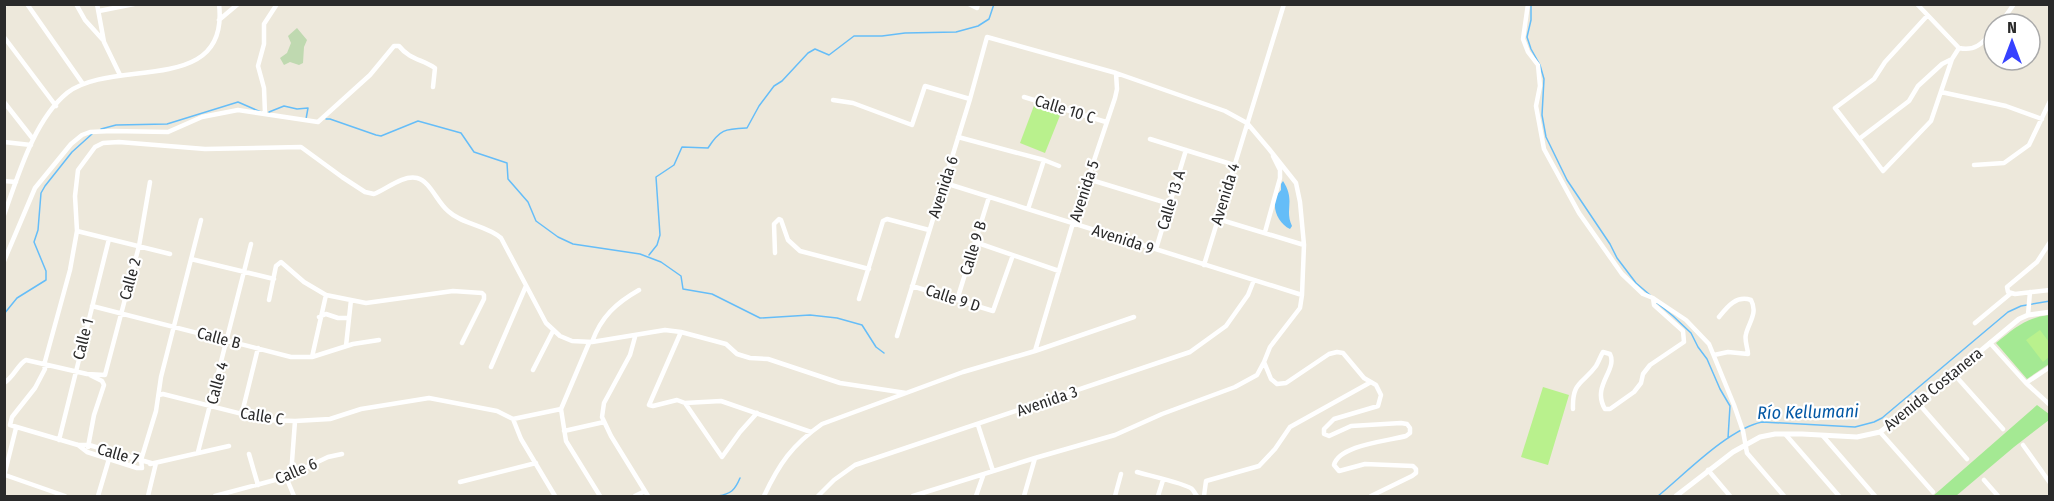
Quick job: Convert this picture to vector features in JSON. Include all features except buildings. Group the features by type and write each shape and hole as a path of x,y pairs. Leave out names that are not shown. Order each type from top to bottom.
{"street":[{"path":"27,4 83,84"},
{"path":"76,4 85,20 104,42 120,75"},
{"path":"97,4 104,42"},
{"path":"85,20 134,4"},
{"path":"4,215 33,139 56,105 68,93 83,84 120,75 152,74 187,65 205,53 216,38 219,4"},
{"path":"265,113 264,88 258,66 264,44 264,24 277,4"},
{"path":"969,4 977,8 978,4"},
{"name":"Avenida 4","path":"1204,264 1284,4"},
{"path":"1528,4 1523,39 1528,52 1538,65 1540,86 1536,106 1544,149 1579,213 1622,274 1643,294 1686,320 1709,344 1743,431 1747,453 1784,496"},
{"path":"1917,4 1959,48 1967,50 1982,43"},
{"path":"219,20 237,5"},
{"path":"1928,16 1885,62 1874,79 1835,108 1883,171 1931,121 1952,59 1959,48"},
{"path":"4,37 56,105"},
{"name":"Avenida 6","path":"897,336 945,183 987,37 1116,73"},
{"path":"64,496 49,494 5,476 16,428 10,425 12,417 35,388 45,369 44,365 70,270 77,231 75,210 78,170 89,153 95,147 110,142 156,138 202,117 233,111 244,110 318,122 370,75 394,46 399,46 405,53 435,68 433,87"},
{"path":"1859,139 1909,101 1918,86 1942,64 1952,59"},
{"path":"913,496 926,494 993,471 1115,435 1162,414 1222,393 1257,375 1270,347 1300,308 1304,245 1296,183 1247,123 1226,111 1116,73"},
{"name":"Avenida 5","path":"1035,351 1073,223 1117,89 1116,73"},
{"path":"833,100 853,103 912,125 925,86 970,99"},
{"path":"1941,93 2006,106 2042,119"},
{"name":"Calle 10 C","path":"1024,97 1106,122"},
{"path":"1974,165 2004,164 2029,145 2049,101"},
{"path":"4,102 33,139"},
{"path":"4,261 35,188 71,144 82,135 90,132 112,131 205,149 301,147 365,192 374,194 404,179 414,177 422,180 448,212 461,221 501,238 546,323 553,331 572,341 591,342 635,337 665,330 681,332 726,344 737,354 750,358 768,359 840,383 906,393"},
{"path":"958,137 1059,166"},
{"path":"1150,139 1234,165"},
{"path":"4,142 31,145"},
{"path":"1265,232 1280,170 1269,149"},
{"name":"Calle 13 A","path":"1156,249 1186,150"},
{"path":"1028,209 1044,160"},
{"path":"1088,179 1170,204"},
{"path":"4,181 16,182"},
{"name":"Calle 2","path":"87,374 105,375 139,246 150,182"},
{"name":"Avenida 9","path":"945,183 1302,295"},
{"name":"Calle 9 B","path":"957,300 989,196"},
{"path":"775,253 774,224 779,219 788,240 800,251 869,269"},
{"path":"859,299 883,221 887,219 929,230"},
{"path":"1218,219 1304,245"},
{"path":"142,468 141,460 201,220"},
{"path":"77,231 170,254"},
{"name":"Calle 1","path":"59,440 109,239"},
{"path":"2010,294 2007,287 2037,262 2049,242"},
{"path":"975,243 1059,271"},
{"name":"Calle 4","path":"198,452 251,244"},
{"name":"Calle 9 D","path":"912,286 993,312 1013,255"},
{"path":"191,259 274,279"},
{"path":"269,300 277,264 282,262 304,282 326,295 366,303 453,291 482,293 484,299 462,343"},
{"name":"Avenida 3","path":"818,496 834,480 855,465 1190,352 1226,326 1248,295 1254,280"},
{"path":"491,367 526,286"},
{"path":"600,496 566,441 561,410 597,329 609,311 639,290"},
{"path":"1975,323 2010,294 2049,290"},
{"path":"2028,315 2030,292"},
{"path":"312,357 319,317 326,295"},
{"path":"1573,409 1572,397 1578,384 1594,368 1603,352 1610,354 1612,358 1612,364 1601,386 1602,404 1605,409 1610,409 1635,392 1650,365 1684,342 1683,332 1654,305 1653,298"},
{"path":"1714,355 1728,352 1748,354 1745,335 1753,316 1754,306 1750,300 1744,298 1735,300 1719,317"},
{"path":"346,346 351,300"},
{"name":"Calle B","path":"92,306 284,353 291,357 312,357 346,346 379,340"},
{"name":"Avenida Costanera","path":"1676,496 1745,444 1760,437 1802,434 1857,437 1880,432 2019,319 2028,315 2049,312"},
{"path":"319,317 326,314 348,318"},
{"path":"764,496 782,462 794,446 822,424 963,372 1035,351 1134,317"},
{"path":"533,370 553,331"},
{"path":"681,332 649,405 677,400 686,403 721,401 811,432"},
{"path":"635,337 630,355 604,403 602,417 648,496"},
{"path":"1990,343 2049,405"},
{"path":"242,413 258,348"},
{"path":"1264,362 1271,379 1277,384 1286,383 1329,354 1343,353 1364,378 1376,385 1381,394 1378,406 1334,419 1324,429 1324,434 1329,436 1351,426 1401,423 1407,424 1410,428 1410,433 1406,436 1364,445 1342,454 1335,461 1334,465 1339,471 1365,464 1413,466 1416,469 1416,473 1412,476 1371,496"},
{"path":"4,383 12,378 23,361 87,374 100,379 104,385 94,414 87,452"},
{"path":"2026,383 2049,367"},
{"path":"1953,373 2003,429"},
{"path":"1204,496 1206,481 1259,466 1275,449 1290,427 1371,382"},
{"name":"Calle C","path":"159,395 163,394 266,420 330,419 361,409 429,398 497,411 513,419"},
{"path":"686,403 722,458 757,413"},
{"path":"1918,403 1967,459"},
{"path":"555,496 520,439 513,419 561,410"},
{"path":"294,496 289,476 295,421"},
{"path":"564,431 604,422"},
{"path":"978,425 993,471"},
{"name":"Calle 7","path":"16,428 153,463"},
{"path":"1880,432 1933,492"},
{"path":"1786,435 1839,496"},
{"path":"1822,436 1875,496"},
{"name":"Calle 7","path":"78,445 87,452 137,468 153,463"},
{"path":"148,496 153,463 229,446"},
{"path":"2023,446 2049,483"},
{"path":"98,496 111,452"},
{"path":"249,454 258,485"},
{"name":"Calle 6","path":"215,496 289,476 328,457 342,454"},
{"path":"1024,496 1035,458"},
{"path":"460,482 536,463"},
{"path":"1708,470 1730,496"},
{"path":"1137,472 1163,480 1184,483 1197,496"},
{"path":"1115,496 1121,474"},
{"path":"976,496 983,476"},
{"path":"1158,496 1163,480"},
{"path":"1984,480 1998,496"},
{"path":"635,496 645,491"}],"green space":[{"path":"297,28 307,40 303,63 299,65 290,62 284,65 280,58 287,53 291,43 288,36"},
{"path":"1035,103 1061,113 1045,153 1020,143"},
{"path":"2049,315 2049,364 2027,379 1996,343 2027,321"},
{"path":"2040,330 2049,342 2049,357 2043,362 2026,340"},
{"path":"1543,387 1569,395 1548,465 1521,457"},
{"path":"2037,405 2049,414 2049,420 1956,496 1933,496"}],"water":[{"path":"1283,181 1289,194 1289,215 1292,226 1290,229 1281,222 1275,206 1275,200"}],"waterway":[{"path":"649,255 657,245 660,235 656,177 674,165 682,147 708,148 724,131 747,128 759,106 774,86 782,81 808,53 815,49 829,55 854,36 956,32 978,26 989,19 994,4"},
{"path":"1531,4 1531,20 1527,37 1544,79 1542,115 1546,137 1567,180 1617,258 1636,283 1650,295"},
{"path":"101,129 116,125 167,124 238,102 261,112"},
{"path":"269,112 284,106 297,109 308,108 306,119"},
{"path":"326,119 381,136 418,121 461,133 474,152 507,163 508,179 528,202 536,221 558,237 573,244 640,254 661,262 681,276 683,289 712,294 760,318 810,315 837,318 862,325 876,347 884,353"},
{"path":"4,314 17,298 46,280 46,271 34,242 38,230 41,193 72,152 92,134"},
{"name":"Río Kellumani","path":"1658,496 1721,443 1749,426 1762,422 1855,427 1874,422 1882,418 2008,312 2021,306 2050,301"},
{"path":"1657,303 1691,333 1707,359 1730,406 1728,438"},
{"path":"718,496 732,491 740,478"}]}
